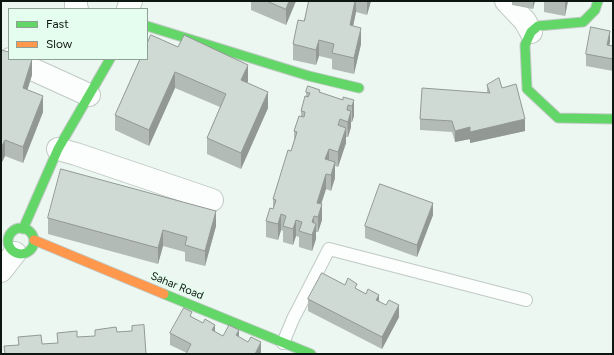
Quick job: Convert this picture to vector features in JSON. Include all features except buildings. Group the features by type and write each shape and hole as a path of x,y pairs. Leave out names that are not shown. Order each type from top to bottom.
{"street":[{"path":"506,1 525,21 531,32"},
{"path":"598,1 596,10 582,22 538,26 531,32 525,44 527,89 558,118 613,119"},
{"path":"148,26 309,76 359,88"},
{"path":"11,60 89,95"},
{"path":"1,271 13,243 14,230 23,228 58,149 109,60"},
{"path":"58,149 212,200"},
{"name":"Sahar Road","path":"23,228 30,232 34,240 310,354"},
{"path":"1,231 22,254 29,251 34,245 34,240"}],"lane":[{"path":"283,343 293,319 329,249 526,300"}],"traffic: fast":[{"path":"598,1 595,10 583,22 538,26 531,32 525,45 527,89 558,118 613,119"},
{"path":"148,26 309,76 359,88"},
{"path":"23,229 58,149 109,60"},
{"path":"21,228 30,232 34,241 30,250 21,254 12,250 8,241 12,232 21,228"},
{"path":"164,294 311,354"}],"traffic: slow":[{"path":"34,240 164,294"}]}
